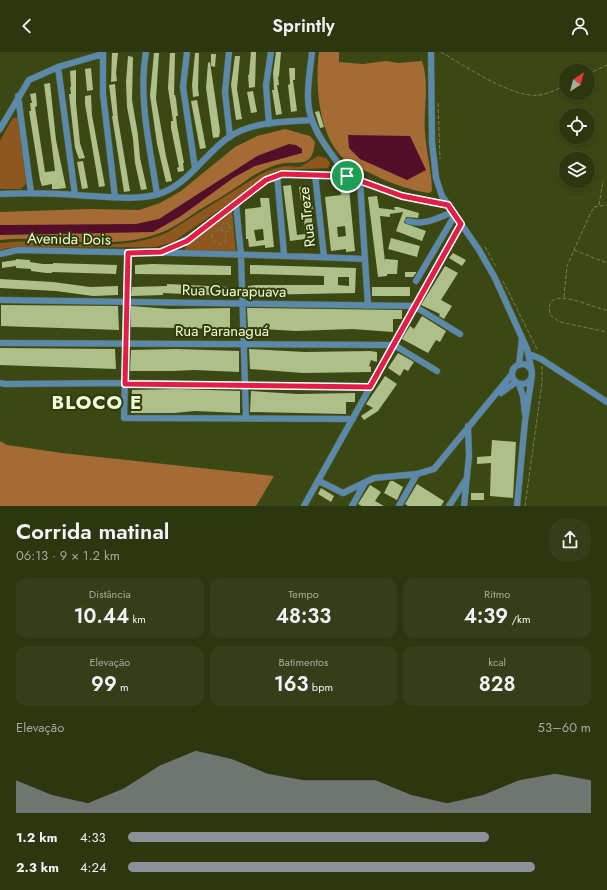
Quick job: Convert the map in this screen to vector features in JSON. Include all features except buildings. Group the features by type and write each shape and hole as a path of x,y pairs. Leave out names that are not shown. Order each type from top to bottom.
{"street":[{"path":"146,52 143,77 143,98 157,194"},
{"path":"187,52 183,87 195,168"},
{"path":"229,52 225,92 230,137"},
{"path":"268,124 266,85 271,52"},
{"path":"312,52 308,100 312,120 318,133 347,176"},
{"path":"431,52 431,116 435,170 438,187 448,205 479,250 495,278 522,338 528,354 532,374 517,506"},
{"path":"0,129 25,84 32,78 58,67 103,53 103,94 115,197"},
{"path":"58,67 75,195"},
{"path":"18,96 31,193"},
{"path":"0,194 31,193 115,197 157,194 172,188 230,137 248,129 268,124 312,120"},
{"path":"161,252 196,235 266,180 277,175 315,174 347,176 402,196 448,205"},
{"name":"Rua Treze","path":"315,174 324,257"},
{"path":"277,175 284,254"},
{"path":"360,181 368,306"},
{"path":"236,204 241,255 246,418"},
{"path":"408,221 419,224 454,213"},
{"path":"416,281 454,213"},
{"path":"304,506 461,224"},
{"name":"Avenida Dois","path":"0,254 18,250 128,253 161,252 241,255 284,254 364,259"},
{"path":"128,253 124,418 353,419"},
{"name":"Rua Guarapuava","path":"0,300 414,306"},
{"path":"414,306 460,334"},
{"path":"519,365 522,338"},
{"name":"Rua Paranaguá","path":"0,343 394,345"},
{"path":"394,345 437,371"},
{"path":"528,354 541,359 607,402"},
{"path":"319,481 343,493 350,491 366,480 382,476 417,474 434,469 468,426 494,398 512,374 514,368 519,365 529,366 532,374 528,383 518,383 494,398"},
{"path":"512,374 518,383 523,396 526,421"},
{"path":"0,382 5,384 370,387"},
{"path":"464,506 465,480 469,456 468,426"},
{"path":"399,506 417,474"},
{"path":"352,506 366,480"},
{"path":"449,506 465,480"}],"path":[{"path":"441,52 509,90 524,95 550,93 559,88"},
{"path":"595,71 607,65"},
{"path":"599,205 603,181"},
{"path":"564,297 567,266 573,250 594,207 599,205 607,205"},
{"path":"218,247 219,243 225,238 221,228 223,224 227,223 234,228"},
{"path":"215,231 228,232 230,226"},
{"path":"212,227 215,231"},
{"path":"215,231 212,234 212,239 219,243"},
{"path":"573,250 607,263"},
{"path":"607,310 564,297 556,299 551,303 548,309 550,315 560,322 607,332"}],"shaded area":[{"path":"319,52 339,52 339,62 363,64 386,61 398,63 422,61 426,79 425,133 432,191 429,193 422,192 394,184 357,167 342,157 334,147 323,121 318,93"},
{"path":"17,117 27,182 21,189 0,189 0,141 12,119"},
{"path":"285,129 310,136 315,142 312,155 307,161 275,165 265,169 179,224 163,232 138,239 119,242 79,242 39,239 0,240 0,212 89,209 139,210 160,203 181,191 235,147 257,136"},
{"path":"348,135 410,136 426,170 407,180 360,159 349,148"},
{"path":"289,144 296,145 302,149 302,153 255,166 233,178 181,216 153,232 0,235 0,225 136,224 159,219 257,156"},
{"path":"318,156 326,158 330,163 328,168 280,170 274,172 173,242 156,247 8,248 0,250 0,243 42,242 106,244 128,243 148,239 168,232 261,174 285,166 300,167"},
{"path":"232,210 236,252 189,252 185,250 186,246"},
{"path":"0,441 7,445 62,453 274,476 256,506 0,506"}],"district":[{"name":"BLOCO E","path":"97,402"}],"route":[{"path":"277,175 347,176 402,196 448,205 461,224 370,387 125,384 128,253 161,252 187,241 266,180 277,175"}]}
